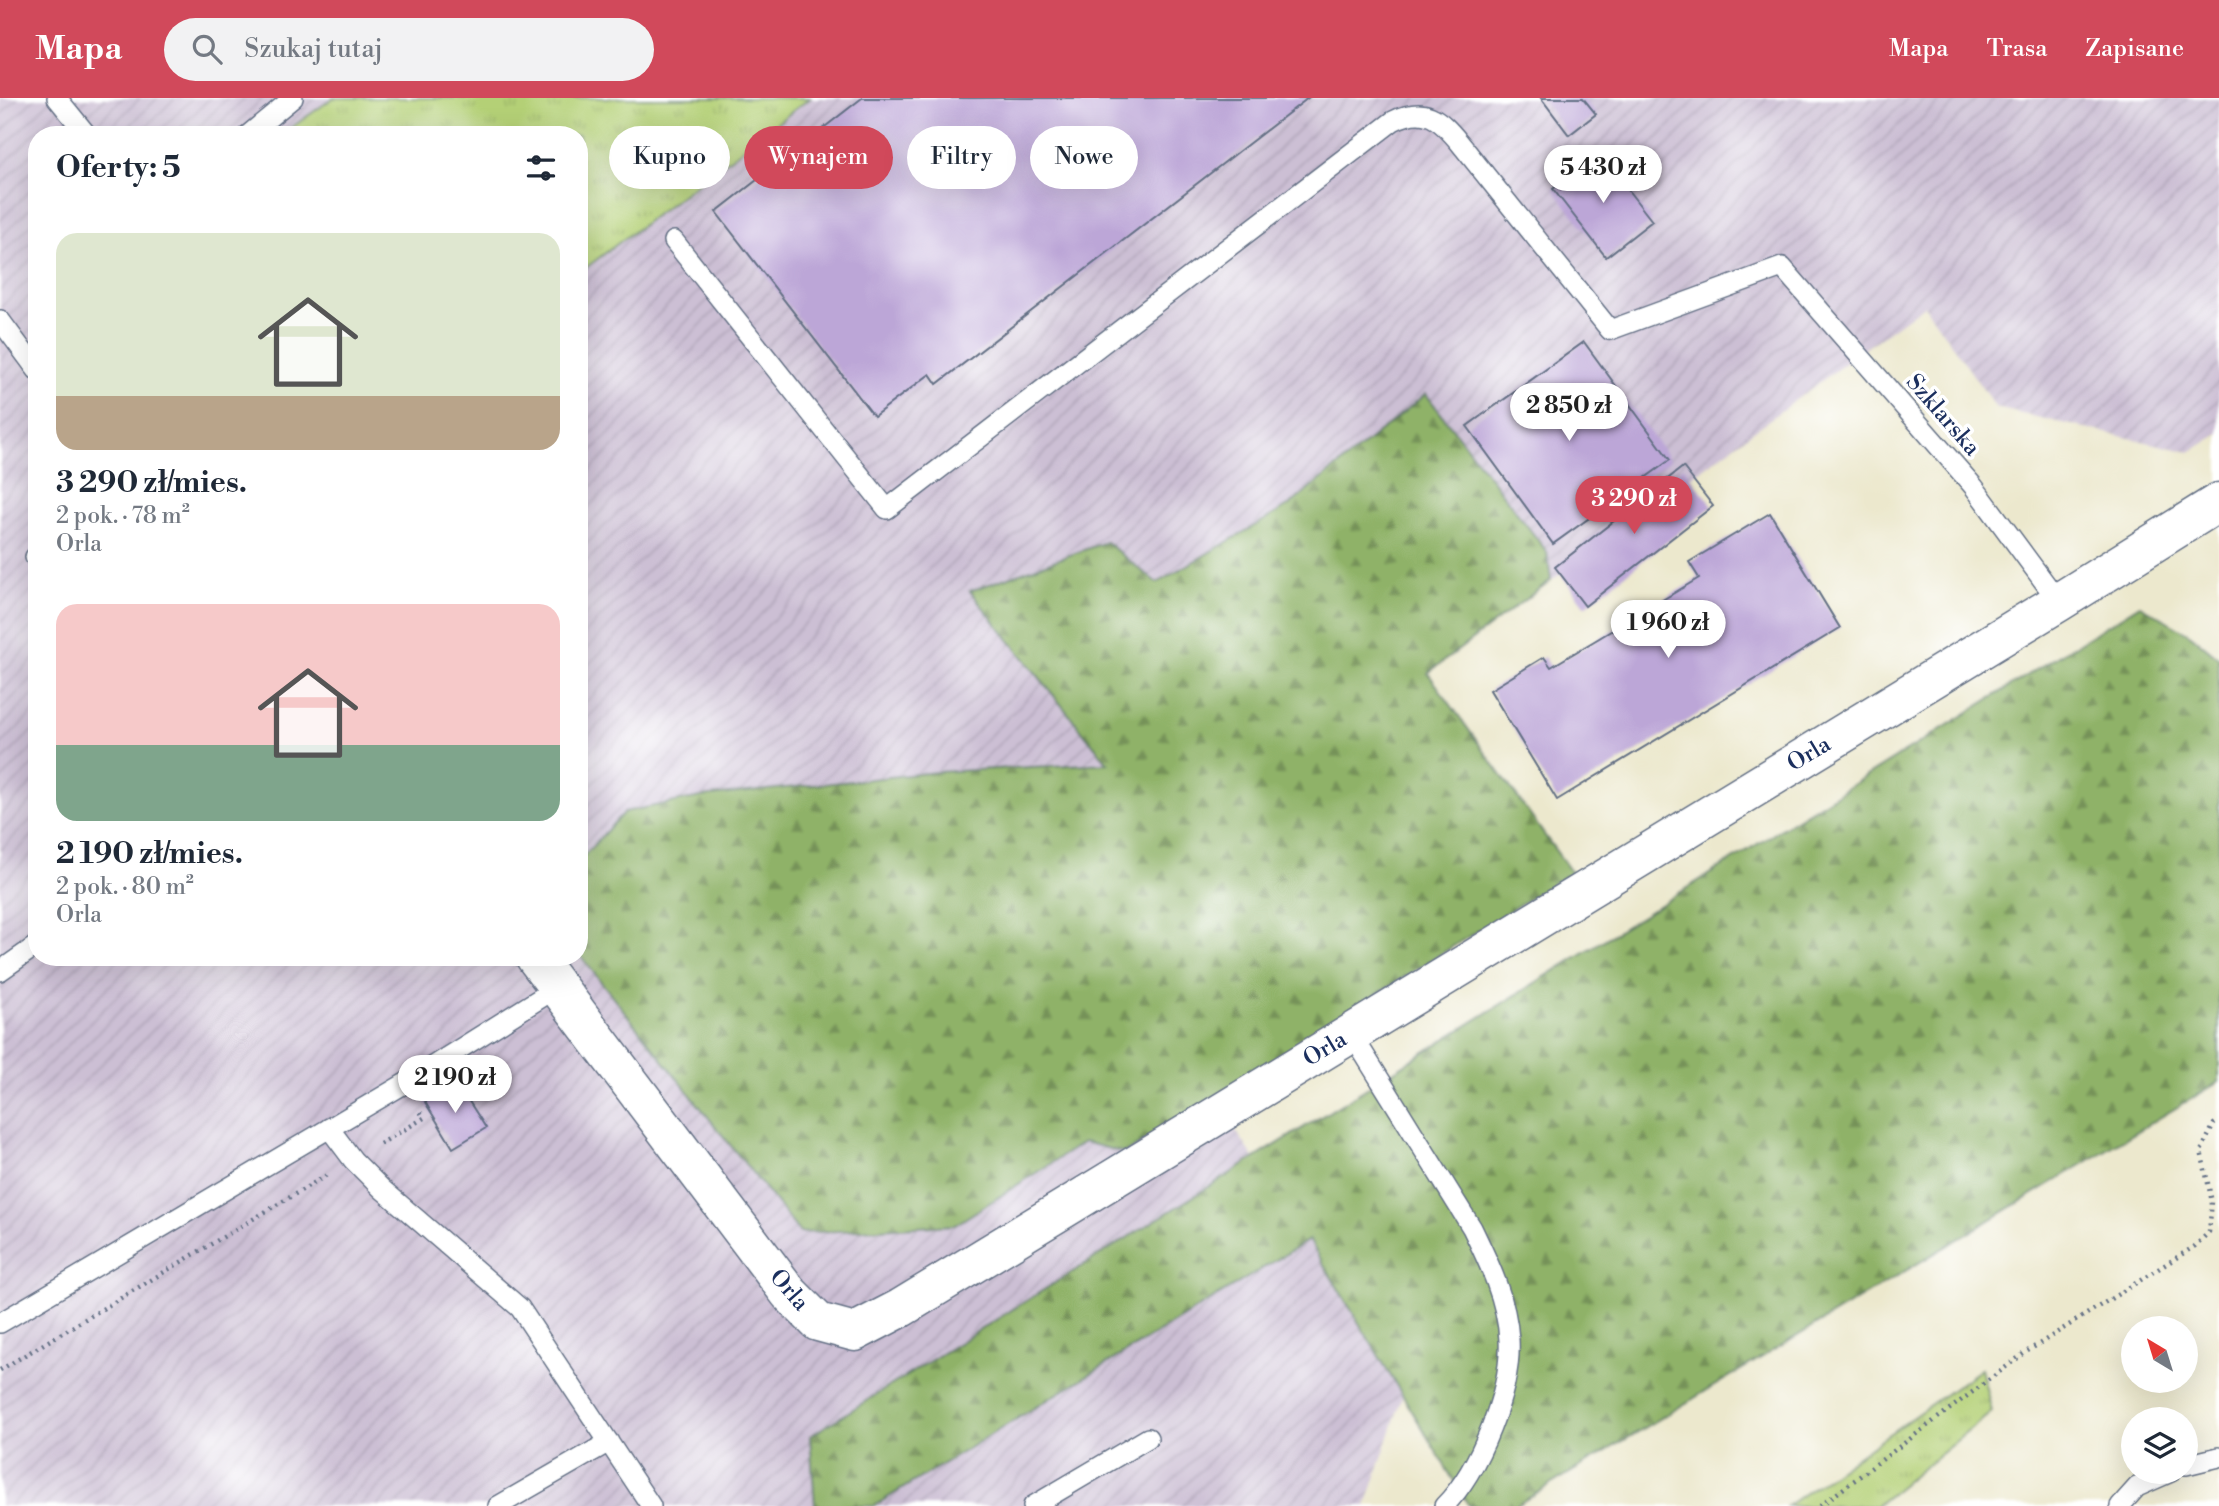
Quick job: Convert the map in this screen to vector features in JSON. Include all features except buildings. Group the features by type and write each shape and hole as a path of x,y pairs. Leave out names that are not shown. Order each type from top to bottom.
{"street":[{"name":"Orla","path":"542,966 789,1293 818,1322 855,1332 901,1308 2219,502"}],"lane":[{"path":"57,98 80,126"},
{"path":"259,126 293,98"},
{"name":"Szklarska","path":"674,241 887,509 1394,121 1406,114 1420,113 1431,116 1448,128 1610,330 1782,267 1974,488 2059,602"},
{"path":"0,320 28,358"},
{"path":"0,971 28,952"},
{"path":"0,1323 404,1084 558,987"},
{"path":"1351,1033 1472,1228 1488,1260 1504,1305 1510,1341 1506,1381 1495,1418 1473,1465 1444,1506"},
{"path":"329,1128 353,1160 382,1189 520,1308 651,1506"},
{"path":"1033,1506 1148,1438"},
{"path":"498,1506 609,1442"},
{"path":"2198,1462 2219,1457"},
{"path":"2120,1506 2137,1487 2144,1484"}],"path":[{"path":"0,1370 424,1118 404,1084"},
{"path":"1820,1506 2026,1352 2195,1246 2209,1231 2212,1202 2201,1151 2214,1124 2219,1121"}],"shaded area":[{"path":"0,98 333,98 294,126 28,126 28,966 588,966 588,266 690,189 730,189 730,159 744,148 744,189 893,189 893,126 773,126 810,98 2219,98 2219,434 2190,452 1996,408 1924,305 1428,672 1184,1053 1309,1240 1403,1394 1366,1506 0,1506"}],"green space":[{"path":"333,98 810,98 773,126 744,126 744,148 730,159 730,126 609,126 609,189 690,189 588,266 588,126 294,126"},
{"path":"1426,394 1547,552 1551,580 1428,673 1571,872 1125,1153 1084,1142 955,1225 800,1233 588,965 588,851 624,812 701,797 937,772 1108,763 970,591 1106,542 1157,583 1290,505"},
{"path":"2140,605 2191,635 2219,658 2219,1082 1515,1506 1469,1506 1309,1240 874,1506 815,1506 810,1436"},
{"path":"1981,1369 1992,1412 1876,1506 1787,1506"}]}
